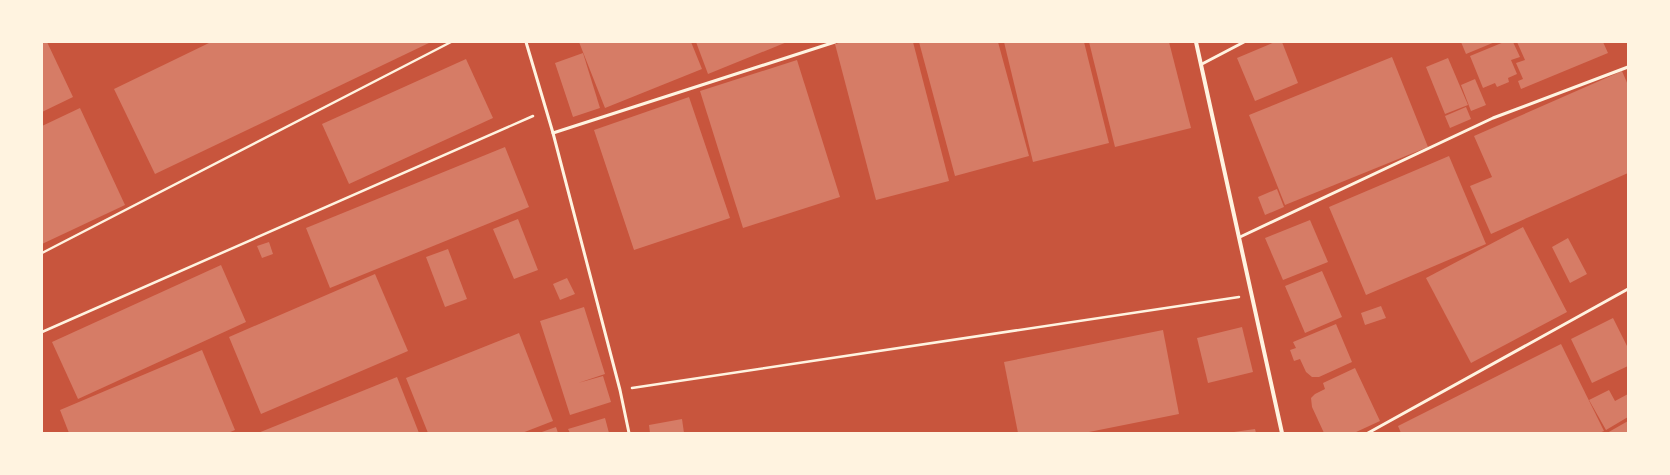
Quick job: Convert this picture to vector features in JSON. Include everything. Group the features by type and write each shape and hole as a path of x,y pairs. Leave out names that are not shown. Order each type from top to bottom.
{"street":[{"path":"1196,42 1240,236 1282,433"}],"lane":[{"path":"526,42 553,133 620,390 629,433"},
{"path":"553,133 836,42"},
{"path":"1202,64 1244,42"},
{"path":"1240,236 1494,118 1628,67"},
{"path":"1368,433 1628,289"}],"path":[{"path":"42,252 451,42"},
{"path":"42,332 546,110"},
{"path":"620,390 1252,295"}],"building":[{"path":"42,42 47,42 73,97 42,112"},
{"path":"211,42 431,42 155,174 114,89"},
{"path":"579,42 691,42 702,69 605,108"},
{"path":"696,42 787,42 708,74"},
{"path":"842,42 913,42 949,181 876,200 835,44"},
{"path":"919,42 998,42 1029,156 955,176"},
{"path":"1004,42 1084,42 1109,143 1033,162"},
{"path":"1089,42 1169,42 1191,128 1115,147"},
{"path":"1275,42 1282,42 1298,83 1255,101 1237,58"},
{"path":"1461,42 1495,42 1466,54"},
{"path":"1504,42 1513,42 1520,57 1511,60 1517,74 1508,78 1509,82 1497,87 1495,83 1483,88 1470,56"},
{"path":"1517,42 1603,42 1608,53 1521,89 1518,81 1523,79 1516,63 1525,60"},
{"path":"583,53 600,108 573,117 555,63"},
{"path":"1392,57 1428,147 1285,205 1249,115"},
{"path":"1448,58 1468,105 1445,114 1426,67"},
{"path":"466,59 493,118 349,184 322,124"},
{"path":"797,60 840,197 743,228 700,91"},
{"path":"1622,71 1628,85 1628,173 1491,234 1470,186 1492,177 1474,136"},
{"path":"1475,79 1486,105 1471,111 1461,85"},
{"path":"689,97 730,218 634,250 594,130"},
{"path":"1466,107 1471,119 1450,128 1445,116"},
{"path":"80,108 125,205 42,244 42,126"},
{"path":"505,147 529,207 330,288 306,228"},
{"path":"1449,156 1486,244 1366,295 1329,207"},
{"path":"1277,189 1284,207 1265,215 1258,197"},
{"path":"518,219 538,270 514,279 493,229"},
{"path":"1310,220 1328,262 1283,280 1265,238"},
{"path":"1523,227 1567,312 1471,363 1426,278"},
{"path":"1568,238 1587,274 1570,283 1552,247"},
{"path":"269,242 273,254 262,258 257,246"},
{"path":"448,249 467,299 445,307 426,257"},
{"path":"221,265 246,322 78,399 52,342"},
{"path":"1322,271 1342,317 1305,333 1285,286"},
{"path":"375,274 408,351 261,414 229,337"},
{"path":"567,278 575,294 560,300 553,284"},
{"path":"1381,306 1386,318 1365,325 1361,313"},
{"path":"584,307 605,374 578,383 603,376 611,402 570,415 540,321"},
{"path":"1613,318 1628,348 1628,366 1592,383 1571,339"},
{"path":"1336,324 1352,362 1319,377 1312,377 1306,372 1300,359 1294,361 1290,350 1296,348 1293,342"},
{"path":"1242,327 1253,372 1208,383 1197,338"},
{"path":"1163,330 1179,414 1084,433 1018,433 1004,362"},
{"path":"519,333 553,421 522,433 428,433 406,378"},
{"path":"1561,344 1604,431 1599,433 1401,433 1398,426"},
{"path":"202,350 235,430 228,433 69,433 60,410"},
{"path":"1355,368 1380,421 1354,433 1324,433 1312,407 1311,398 1315,394 1325,389 1323,383"},
{"path":"397,377 419,433 258,433"},
{"path":"1609,390 1615,401 1628,394 1628,417 1606,430 1589,400"},
{"path":"605,418 609,433 570,433 568,429"},
{"path":"682,419 684,433 650,433 649,425"},
{"path":"1628,421 1628,433 1607,433"},
{"path":"556,427 558,433 539,433"},
{"path":"1255,429 1256,433 1234,433 1234,432"}]}
